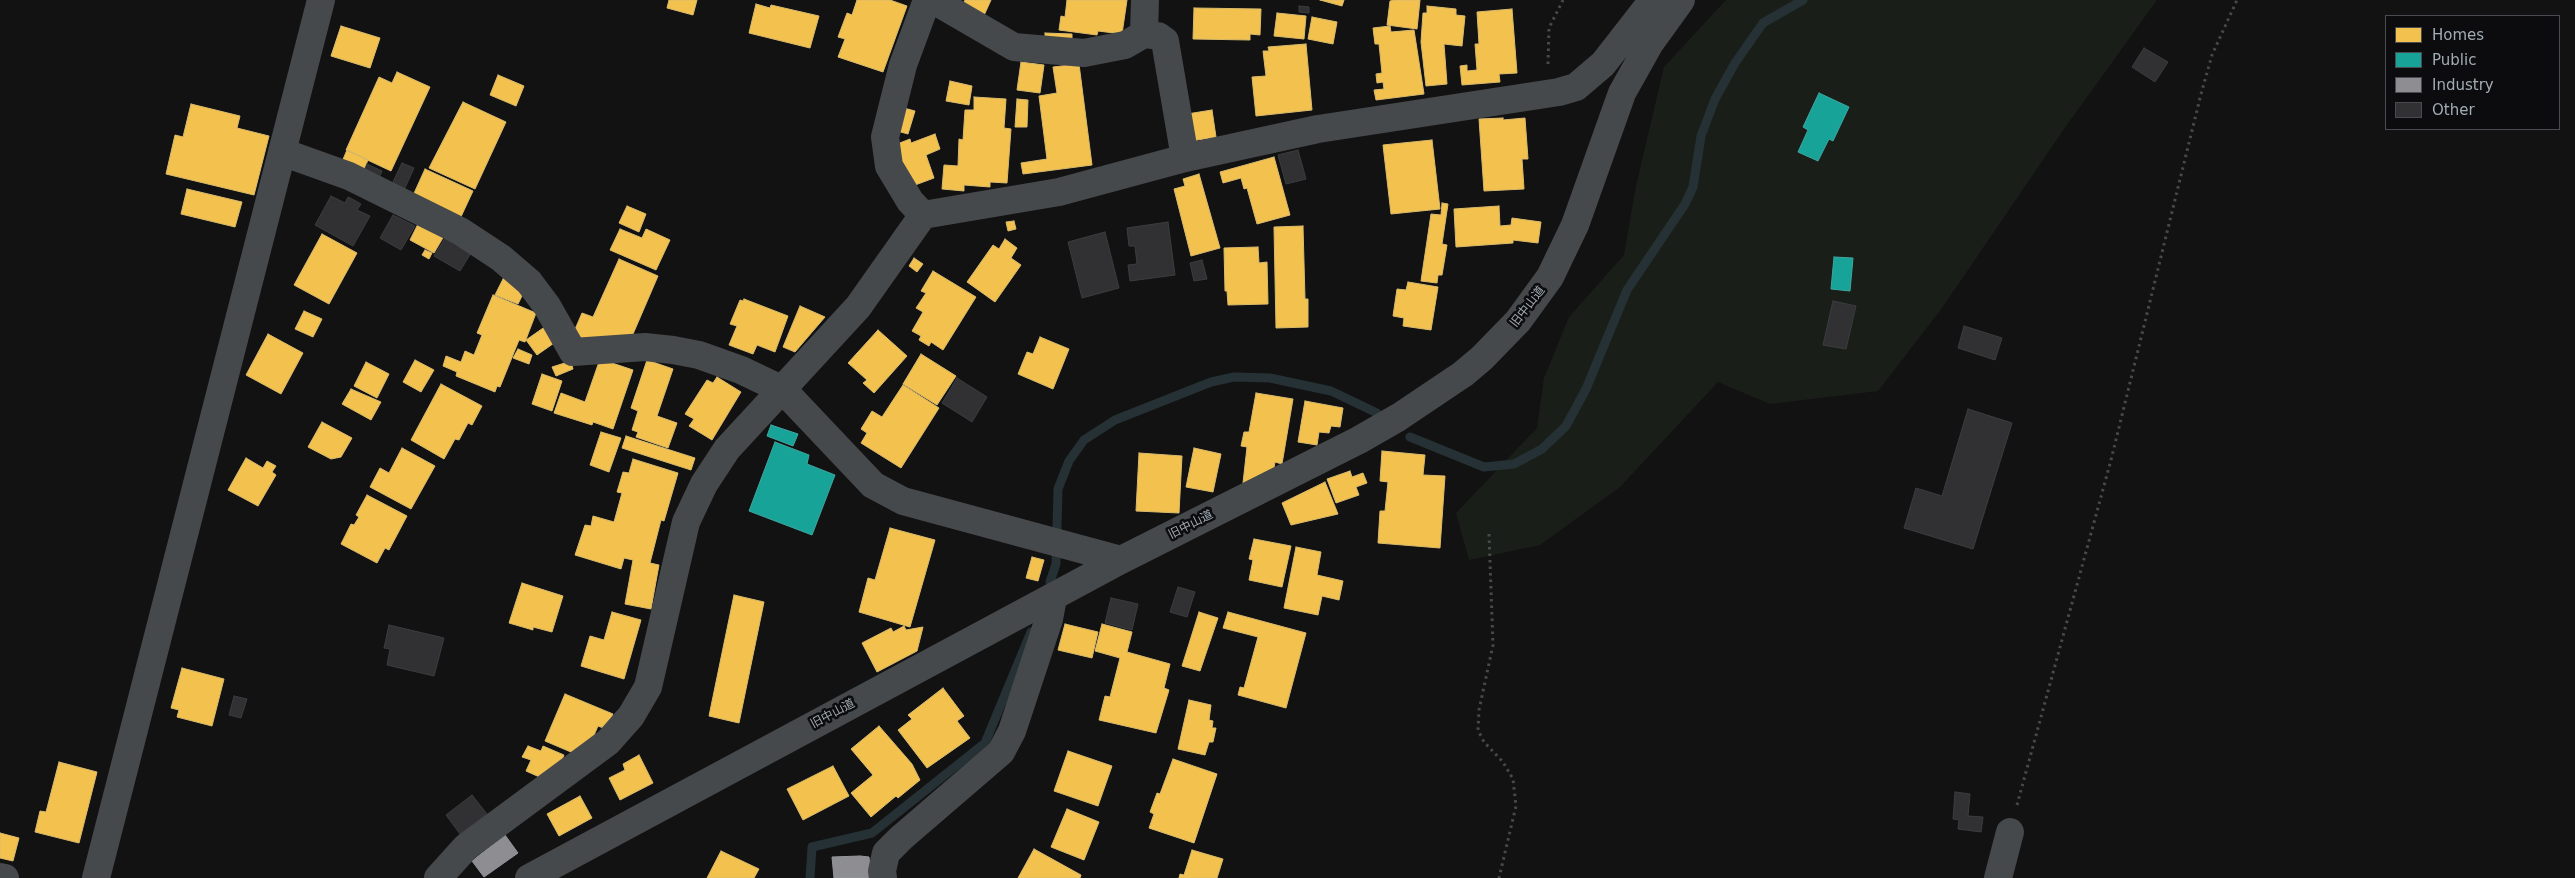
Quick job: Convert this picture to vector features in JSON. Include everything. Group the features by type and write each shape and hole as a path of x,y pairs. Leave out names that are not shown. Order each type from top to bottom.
{"street":[{"path":"96,878 321,0"},
{"path":"923,214 910,200 889,166 885,137 903,65 928,0"},
{"path":"933,0 1014,47 1084,53 1125,45 1144,34 1158,36 1165,41 1185,158"},
{"path":"1144,0 1144,34"},
{"path":"438,878 466,847 593,754 608,742 631,716 648,687 686,522 704,484 727,449 858,307 923,214 1059,192 1185,158 1318,129 1546,95 1576,86 1588,78 1603,64 1652,0"},
{"name":"旧中山道","path":"528,878 623,825 1053,598 1120,560 1360,440 1463,374 1490,351 1535,300 1564,252 1622,93 1650,43 1682,0"},
{"path":"282,152 349,176 460,232 501,258 529,282 546,306 573,352 645,347 699,355 741,370 783,390 873,485 902,501 1120,560"},
{"path":"883,878 882,871 886,853 1001,752 1012,731 1049,619 1053,598"},
{"path":"1998,878 2010,832"},
{"path":"0,877 5,878"}],"path":[{"path":"1546,95 1549,28 1563,0"},
{"path":"2010,832 2111,460 2201,94 2212,55 2237,0"},
{"path":"1489,534 1493,645 1479,710 1478,730 1484,742 1503,762 1512,779 1516,806 1499,878"}],"shaded area":[{"path":"1726,0 2157,0 2064,129 1942,308 1878,391 1770,404 1718,382 1620,487 1540,545 1469,560 1456,513 1537,428 1544,378 1569,317 1624,255 1636,186 1664,67"}],"building: Homes":[{"path":"669,0 697,0 693,15 667,8"},
{"path":"857,0 890,0 907,6 883,72 838,57 845,39 838,37 847,13 852,15"},
{"path":"965,0 991,0 981,22 959,13"},
{"path":"1067,0 1127,0 1122,34 1098,31 1097,35 1059,30 1061,16 1065,17"},
{"path":"1320,0 1344,0 1342,6"},
{"path":"1420,0 1417,29 1387,25 1390,1"},
{"path":"756,4 770,8 771,5 819,16 810,48 749,33"},
{"path":"1427,6 1456,9 1456,15 1465,16 1462,46 1444,44 1447,84 1426,86 1421,42 1423,13 1427,13"},
{"path":"1194,8 1261,9 1260,35 1250,34 1250,40 1193,39"},
{"path":"1512,9 1517,73 1499,74 1500,82 1462,85 1460,66 1467,65 1467,71 1477,70 1475,44 1479,44 1477,12"},
{"path":"1277,13 1306,16 1304,39 1274,36"},
{"path":"1312,17 1337,22 1333,44 1308,39"},
{"path":"341,26 380,38 370,68 331,56"},
{"path":"1390,26 1391,32 1414,30 1424,94 1376,100 1374,90 1384,89 1383,82 1377,83 1376,74 1382,73 1379,44 1375,44 1373,28"},
{"path":"1045,33 1072,34 1072,44 1045,44"},
{"path":"1306,44 1312,110 1256,116 1252,77 1266,76 1263,51 1269,51 1268,47"},
{"path":"1021,62 1044,65 1040,93 1017,90"},
{"path":"1079,64 1092,165 1023,174 1021,163 1047,159 1039,96 1057,93 1053,67"},
{"path":"397,72 430,87 391,171 346,150 379,77 392,83"},
{"path":"498,75 524,86 516,106 490,95"},
{"path":"950,81 972,86 969,105 946,101"},
{"path":"974,97 1006,99 1004,128 1011,129 1007,183 990,182 990,187 964,185 964,191 942,189 944,165 958,166 959,139 963,140 965,110 974,110"},
{"path":"1017,99 1028,100 1027,127 1015,127"},
{"path":"463,102 506,122 475,189 429,168"},
{"path":"191,104 240,116 237,128 269,136 254,195 166,174 175,135 183,137"},
{"path":"904,108 915,111 908,134 897,131"},
{"path":"1212,110 1216,137 1191,141 1187,114"},
{"path":"1503,118 1503,120 1525,118 1528,159 1522,159 1524,189 1484,191 1479,119"},
{"path":"935,134 940,149 926,155 934,178 907,188 892,146 910,139 911,143"},
{"path":"1432,140 1440,209 1391,214 1383,145"},
{"path":"347,150 368,160 362,174 341,164"},
{"path":"1274,157 1290,215 1257,224 1247,188 1244,189 1241,178 1223,183 1220,172"},
{"path":"425,169 473,191 459,221 411,200"},
{"path":"1199,174 1220,248 1191,256 1174,189 1185,186 1183,179"},
{"path":"187,189 242,202 235,227 181,214"},
{"path":"1442,203 1448,204 1442,244 1447,245 1442,275 1438,275 1437,283 1421,281 1431,214 1441,215"},
{"path":"627,206 646,214 639,232 619,223"},
{"path":"1499,206 1500,226 1511,225 1512,218 1541,222 1538,243 1513,240 1513,243 1456,247 1454,209"},
{"path":"1014,221 1016,229 1008,231 1006,222"},
{"path":"419,222 444,236 434,253 410,240"},
{"path":"1303,226 1305,299 1308,299 1308,327 1276,328 1274,227"},
{"path":"620,229 642,238 646,229 670,240 656,270 610,250"},
{"path":"322,234 357,253 329,304 294,285"},
{"path":"1005,239 1017,248 1011,258 1021,265 995,302 967,282 993,245 999,249"},
{"path":"1258,247 1259,263 1267,262 1268,304 1228,305 1227,291 1225,291 1224,248"},
{"path":"425,250 432,253 429,259 422,255"},
{"path":"914,258 923,264 917,272 909,266"},
{"path":"619,259 658,276 630,341 585,339 573,334 582,313 593,317"},
{"path":"933,271 976,297 943,350 931,342 929,346 919,340 921,336 912,331 923,312 916,308 926,293 921,291"},
{"path":"505,275 524,292 518,304 495,295"},
{"path":"1408,282 1438,287 1431,330 1403,326 1404,318 1393,316 1397,289 1406,290"},
{"path":"493,295 536,313 525,342 519,340 500,387 497,386 495,392 456,376 457,372 443,366 446,356 461,362 465,351 474,355 482,335 477,333"},
{"path":"744,299 788,316 775,352 757,345 753,354 729,345 737,326 730,324 740,300 743,301"},
{"path":"800,306 825,317 795,352 783,347"},
{"path":"304,311 322,319 313,337 295,329"},
{"path":"546,326 557,341 537,355 526,340"},
{"path":"878,330 907,356 874,393 863,383 867,380 848,363"},
{"path":"268,334 303,353 281,394 246,375"},
{"path":"1040,337 1069,349 1053,389 1018,374 1027,352 1033,354"},
{"path":"518,349 532,355 529,364 513,358"},
{"path":"921,354 956,376 937,405 903,384"},
{"path":"600,359 633,370 613,429 593,422 592,425 554,413 561,393 585,402"},
{"path":"415,360 434,370 421,392 403,382"},
{"path":"647,360 673,369 657,416 677,423 668,448 636,437 638,432 632,430 638,411 631,408"},
{"path":"571,361 573,369 556,376 552,367"},
{"path":"366,362 389,374 377,398 354,386"},
{"path":"542,374 562,381 552,411 532,404"},
{"path":"717,377 741,392 712,440 689,426 694,419 685,414 707,380 713,383"},
{"path":"441,384 482,406 472,425 468,423 459,440 455,439 444,459 411,440"},
{"path":"903,385 939,408 901,468 861,443 867,433 861,429 872,411 882,417"},
{"path":"351,389 381,402 371,420 342,404"},
{"path":"1256,393 1293,399 1282,464 1275,462 1274,468 1243,483 1247,447 1241,446 1244,432 1249,432"},
{"path":"1305,401 1343,408 1340,427 1331,426 1329,433 1319,432 1317,445 1298,442"},
{"path":"322,422 352,438 341,457 331,459 308,447"},
{"path":"601,432 621,438 609,472 590,465"},
{"path":"626,436 695,458 691,470 622,448"},
{"path":"402,448 435,466 411,509 370,487 380,468 389,473"},
{"path":"1194,448 1221,454 1213,492 1186,487"},
{"path":"1382,451 1425,455 1423,475 1445,476 1440,548 1378,543 1380,511 1385,511 1388,482 1380,481"},
{"path":"1139,453 1182,456 1179,513 1136,511"},
{"path":"246,458 263,468 267,461 276,466 272,472 276,475 258,506 228,490"},
{"path":"633,459 678,473 664,521 661,520 650,563 659,565 651,609 625,604 633,560 624,558 621,569 575,555 585,525 591,526 593,516 614,522 622,493 617,492 623,472 629,473"},
{"path":"1350,471 1352,477 1363,473 1367,483 1356,487 1359,495 1336,503 1327,479"},
{"path":"1325,482 1338,514 1291,525 1282,503"},
{"path":"367,495 407,516 389,550 385,548 377,563 341,544 351,524 354,525 359,517 356,515"},
{"path":"890,528 935,540 910,627 859,612 868,578 875,580"},
{"path":"1254,539 1291,546 1282,587 1249,580 1253,560 1249,559"},
{"path":"1296,547 1321,552 1317,575 1343,581 1339,600 1322,596 1318,615 1284,608"},
{"path":"1032,557 1044,560 1038,581 1026,578"},
{"path":"522,583 563,596 552,632 533,627 533,630 509,623"},
{"path":"734,595 764,602 739,723 709,716"},
{"path":"612,612 641,620 624,679 581,666 590,636 604,640"},
{"path":"1199,612 1218,618 1200,671 1182,666"},
{"path":"1228,612 1306,633 1286,708 1238,695 1240,687 1244,688 1258,637 1223,628"},
{"path":"1065,624 1098,632 1092,658 1058,650"},
{"path":"1102,624 1132,632 1127,652 1170,664 1164,688 1169,690 1156,733 1099,720 1105,696 1110,697 1120,658 1095,651"},
{"path":"904,626 906,630 923,627 917,651 877,672 862,643 891,628 893,632"},
{"path":"182,668 224,679 212,726 177,717 179,710 171,708"},
{"path":"943,688 964,716 957,721 970,738 927,768 898,730 912,719 908,715"},
{"path":"565,694 613,714 606,729 598,726 589,747 578,755 545,741"},
{"path":"1189,700 1211,705 1209,720 1213,721 1212,728 1216,728 1213,742 1209,742 1205,755 1178,749"},
{"path":"879,726 912,764 920,780 898,798 896,796 871,817 851,793 873,775 851,749"},
{"path":"528,746 541,751 543,746 564,755 558,770 544,779 526,771 531,760 522,757"},
{"path":"1068,751 1112,766 1098,806 1054,791"},
{"path":"639,755 653,783 620,800 609,778 625,770 623,764"},
{"path":"1173,759 1217,774 1194,843 1149,828 1154,814 1150,812 1157,793 1160,794"},
{"path":"59,762 97,772 79,843 35,832 40,811 46,812"},
{"path":"833,766 849,796 803,820 787,789"},
{"path":"580,796 592,818 559,836 547,814"},
{"path":"1067,809 1099,822 1084,860 1051,847"},
{"path":"0,833 19,838 13,861 0,858"},
{"path":"1034,849 1081,875 1080,878 1018,878"},
{"path":"1192,850 1223,859 1217,878 1179,878 1180,874 1184,875"},
{"path":"721,851 759,869 754,878 707,878"}],"building: Public":[{"path":"1819,93 1849,107 1833,141 1829,139 1818,161 1798,152 1808,130 1803,127"},
{"path":"1834,257 1853,258 1850,291 1831,289"},
{"path":"771,425 798,434 793,446 767,436"},
{"path":"775,442 809,455 807,464 835,475 812,535 749,511"}],"building: Industry":[{"path":"505,835 518,853 484,877 472,861"},
{"path":"832,857 869,857 871,878 834,878"}],"building: Other":[{"path":"1299,6 1309,7 1309,13 1299,12"},
{"path":"2144,48 2168,62 2155,82 2132,67"},
{"path":"1298,150 1306,179 1286,184 1278,155"},
{"path":"402,163 414,168 404,190 392,184"},
{"path":"367,164 382,171 378,180 363,173"},
{"path":"331,196 345,203 348,197 354,200 361,204 357,210 370,216 353,246 315,225"},
{"path":"393,215 415,226 401,250 380,238"},
{"path":"1168,222 1175,275 1130,281 1128,265 1137,264 1135,246 1129,246 1127,228"},
{"path":"1105,232 1119,288 1082,298 1068,242"},
{"path":"445,238 471,253 460,271 434,256"},
{"path":"1202,260 1207,279 1194,281 1190,263"},
{"path":"1833,301 1856,306 1846,349 1823,345"},
{"path":"1964,326 2002,338 1995,360 1958,348"},
{"path":"957,378 987,397 972,422 942,403"},
{"path":"1968,409 2012,423 1973,549 1904,528 1916,488 1942,496"},
{"path":"1178,587 1195,592 1187,617 1170,612"},
{"path":"1111,598 1138,604 1132,630 1105,623"},
{"path":"389,625 444,638 434,676 387,665 390,649 384,648"},
{"path":"234,696 247,699 241,718 229,715"},
{"path":"1955,792 1970,794 1968,816 1983,817 1981,832 1958,829 1959,820 1953,819"},
{"path":"472,795 487,814 460,834 446,815"}],"waterway":[{"path":"1410,437 1484,467 1514,464 1542,449 1566,426 1586,389 1627,290 1685,204 1693,187 1701,136 1715,99 1735,63 1763,23 1803,0"},
{"path":"1050,582 1056,564 1058,489 1069,461 1084,440 1115,420 1211,382 1234,377 1270,378 1331,391 1377,413"},
{"path":"810,878 812,847 872,833 985,743 1031,632"}]}
